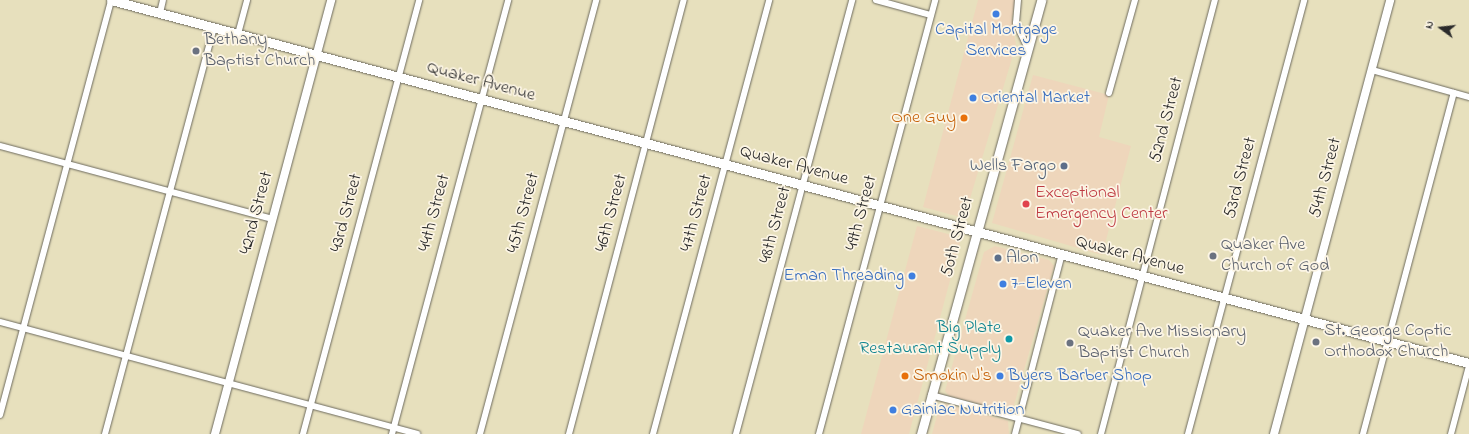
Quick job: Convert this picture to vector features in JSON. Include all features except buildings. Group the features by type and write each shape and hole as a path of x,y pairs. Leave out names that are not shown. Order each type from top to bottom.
{"main road":[{"name":"Quaker Avenue","path":"111,0 1469,363"},
{"name":"50th Street","path":"921,434 975,230 1042,0"}],"street":[{"path":"0,415 111,0"},
{"path":"160,13 163,0"},
{"path":"238,34 247,0"},
{"name":"42nd Street","path":"215,434 331,0"},
{"name":"43rd Street","path":"303,434 419,0"},
{"name":"44th Street","path":"392,431 508,0"},
{"name":"45th Street","path":"480,434 596,0"},
{"name":"46th Street","path":"568,434 684,0"},
{"name":"47th Street","path":"653,434 769,0"},
{"name":"48th Street","path":"736,434 852,0"},
{"path":"876,0 931,14"},
{"name":"49th Street","path":"819,434 935,0"},
{"path":"1018,0 1016,23 1028,49"},
{"path":"1109,92 1135,0"},
{"name":"52nd Street","path":"1101,434 1141,275 1215,0"},
{"name":"53rd Street","path":"1188,434 1304,0"},
{"name":"54th Street","path":"1274,434 1390,0"},
{"path":"105,434 214,27"},
{"path":"1372,70 1469,97"},
{"path":"1363,434 1454,93"},
{"path":"0,146 272,219"},
{"path":"1015,434 1062,254"},
{"path":"0,322 311,406 392,431 417,434"},
{"path":"1451,434 1469,366"},
{"path":"931,395 1078,434"}],"shaded area":[{"path":"978,0 1015,0 1012,18 1016,45 966,212 960,217 923,207"},
{"path":"1033,75 1109,95 1099,137 1131,146 1102,255 992,223"},
{"path":"917,226 956,236 960,243 909,434 861,434"},
{"path":"995,246 1049,260 1054,266 1012,412 949,396 945,391 984,252"},
{"path":"945,404 1008,421 1009,434 932,434 939,408"}],"place":[{"name":"Capital Mortgage Services","path":"996,14"},
{"name":"Bethany Baptist Church","path":"196,51"},
{"name":"Oriental Market","path":"973,98"},
{"name":"One Guy","path":"964,118"},
{"name":"Wells Fargo","path":"1064,166"},
{"name":"Exceptional Emergency Center","path":"1026,204"},
{"name":"Quaker Ave Church of God","path":"1213,256"},
{"name":"Alon","path":"998,258"},
{"name":"Eman Threading","path":"912,276"},
{"name":"7-Eleven","path":"1003,284"},
{"name":"Big Plate Restaurant Supply","path":"1009,339"},
{"name":"St. George Coptic Orthodox Church","path":"1316,342"},
{"name":"Quaker Ave Missionary Baptist Church","path":"1070,343"},
{"name":"Smokin J's","path":"905,376"},
{"name":"Byers Barber Shop","path":"1000,376"},
{"name":"Gainiac Nutrition","path":"893,410"}]}
